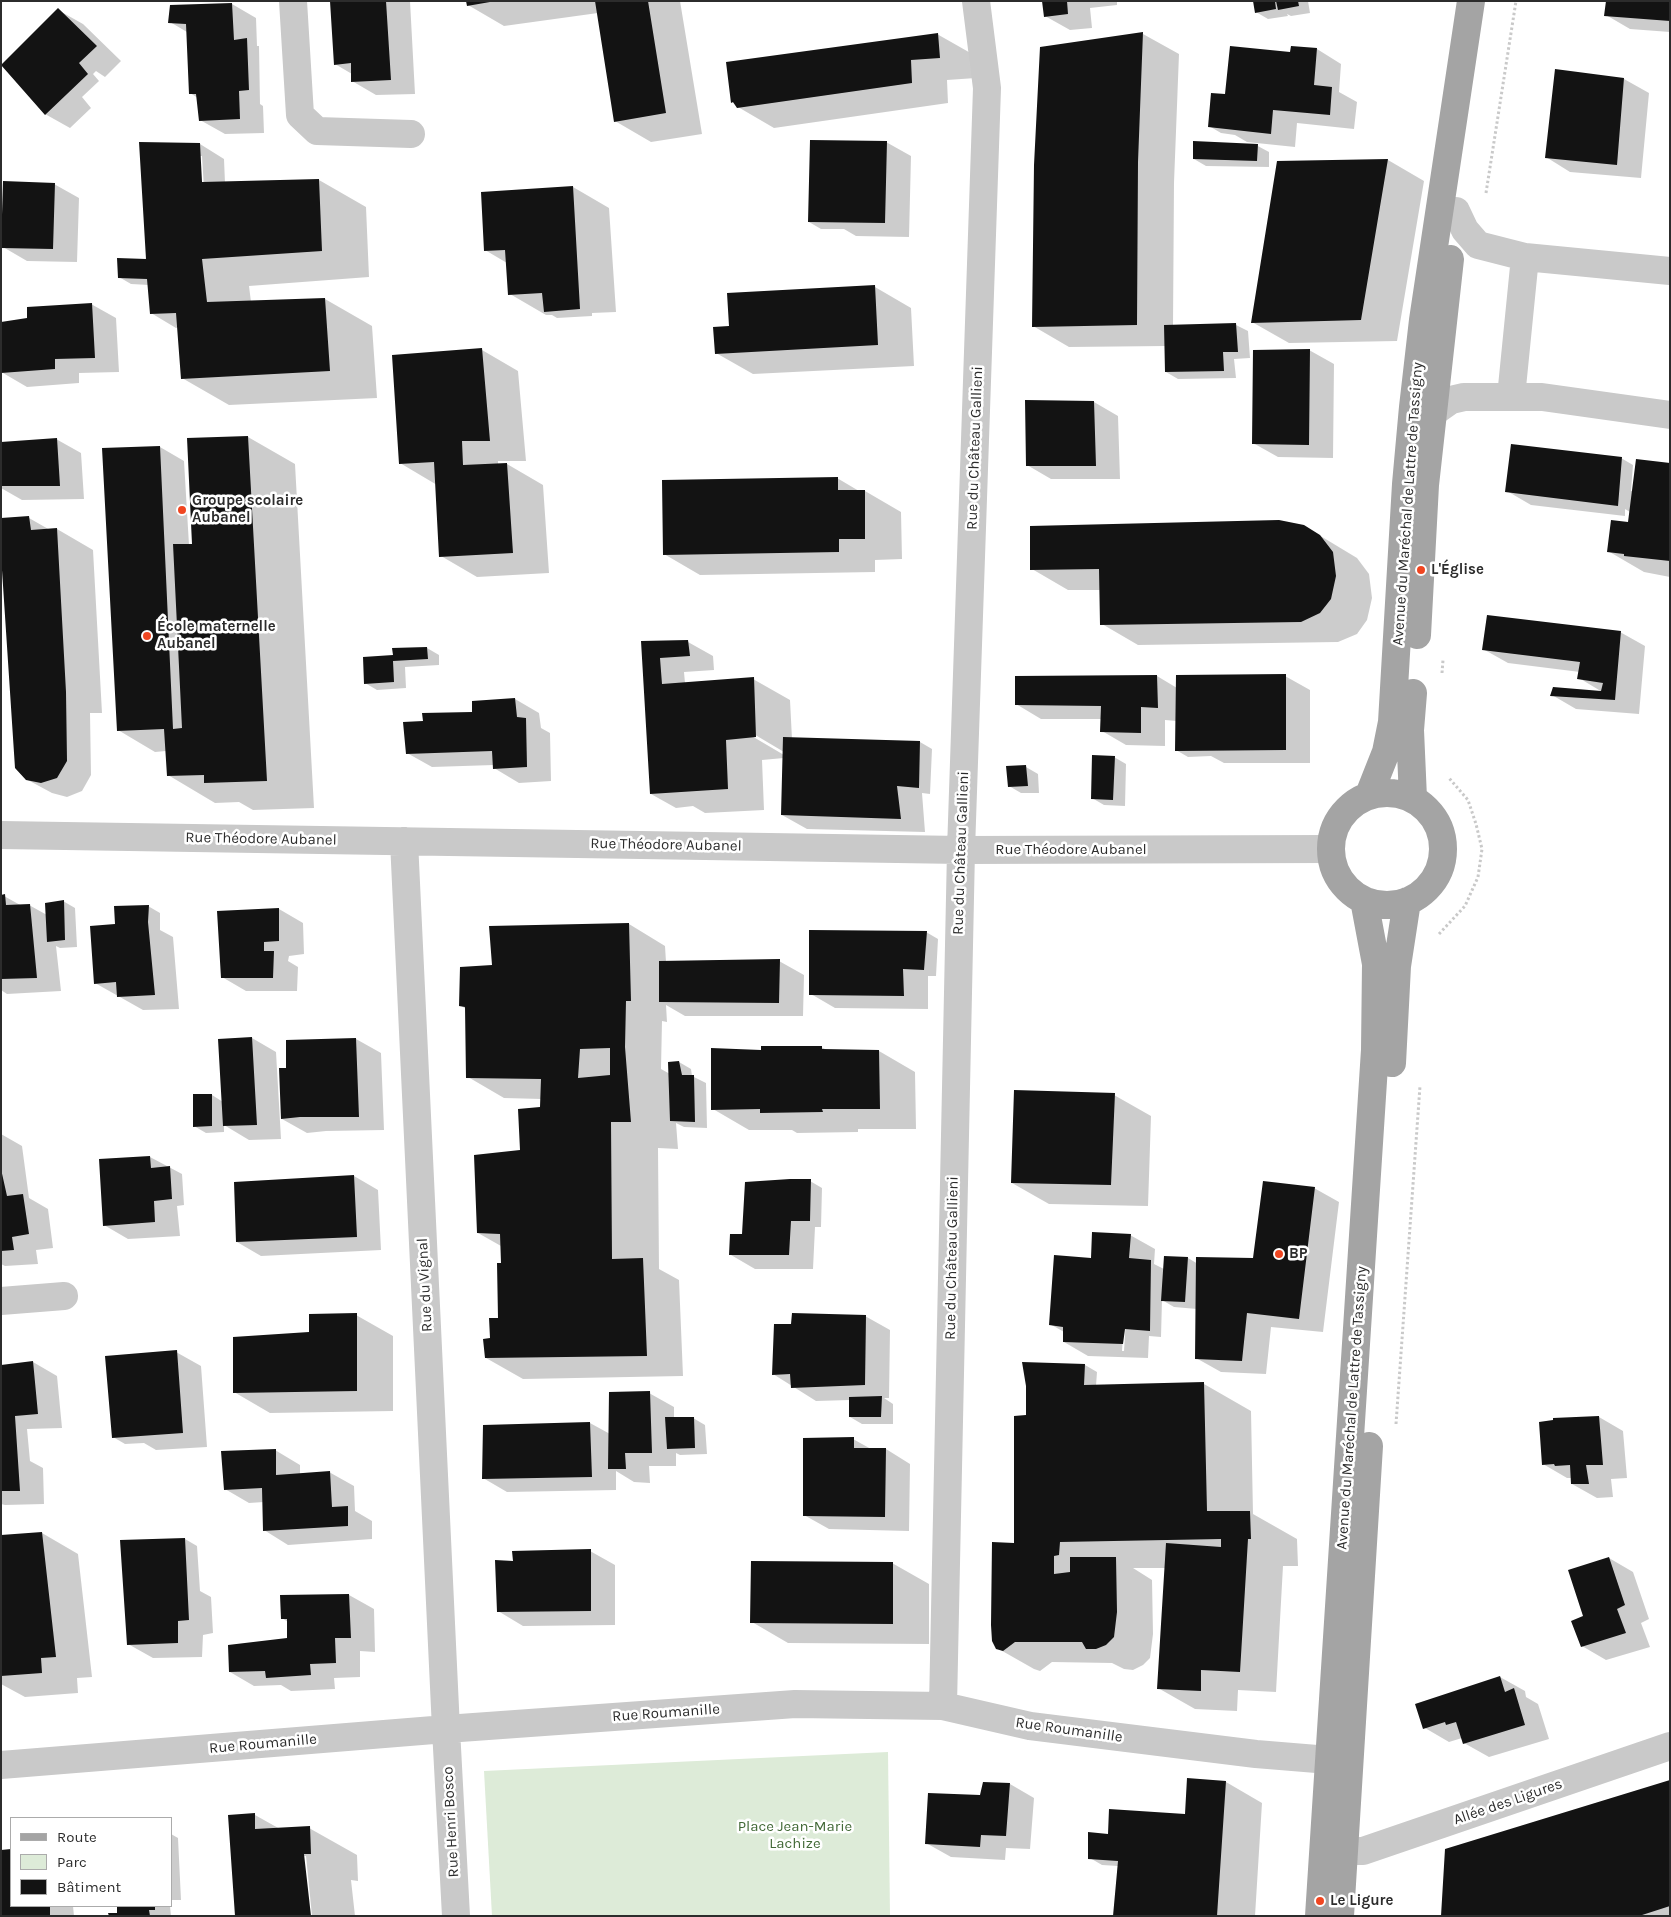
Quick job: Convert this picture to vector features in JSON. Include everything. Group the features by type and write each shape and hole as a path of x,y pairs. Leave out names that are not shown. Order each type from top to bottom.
{"main road":[{"name":"Avenue du Maréchal de Lattre de Tassigny","path":"1368,796 1386,752 1392,722 1406,484 1413,407 1423,320 1471,1"},
{"name":"Avenue du Maréchal de Lattre de Tassigny","path":"1413,798 1410,730 1425,485 1456,211 1489,1"},
{"path":"1383,793 1399,794 1413,798 1430,812 1440,831 1443,852 1438,873 1425,890 1407,902 1393,905 1364,900 1347,888 1335,870 1331,849 1336,826 1349,807 1368,796 1383,793"},
{"name":"Avenue du Maréchal de Lattre de Tassigny","path":"1319,1916 1374,1050 1376,964 1364,900"},
{"name":"Avenue du Maréchal de Lattre de Tassigny","path":"1340,1916 1398,966 1407,902"}],"street":[{"path":"293,1 300,115 317,131 411,134"},
{"name":"Rue du Château Gallieni","path":"943,1706 961,850 987,88 976,1"},
{"path":"1456,211 1465,230 1478,245 1525,257 1670,271"},
{"path":"1511,397 1525,257"},
{"path":"1434,412 1451,400 1464,397 1542,397 1670,415"},
{"name":"Rue Théodore Aubanel","path":"1,835 961,850 1331,849"},
{"name":"Rue du Vignal","path":"404,841 446,1729"},
{"path":"1,1302 64,1296"},
{"name":"Rue Roumanille","path":"1,1765 446,1729 795,1704 943,1706 1030,1726 1256,1754 1329,1760"},
{"name":"Rue Henri Bosco","path":"446,1729 456,1916"},
{"name":"Allée des Ligures","path":"1345,1851 1363,1851 1670,1746"}],"path":[{"path":"1485,200 1516,1"},
{"path":"1441,678 1443,659"},
{"path":"1436,942 1438,934 1465,906 1478,877 1482,849 1468,800 1447,776"},
{"path":"1396,1428 1420,1082"}],"green space":[{"name":"Place Jean-Marie Lachize","path":"888,1752 890,1916 492,1916 484,1771"}],"building":[{"path":"330,1 386,1 391,80 351,82 351,63 334,65"},
{"path":"466,1 490,1 490,2 467,6"},
{"path":"595,1 648,1 666,113 614,122"},
{"path":"1042,1 1067,1 1068,14 1044,17"},
{"path":"1253,1 1275,1 1276,9 1255,13"},
{"path":"1276,1 1298,1 1299,6 1278,10"},
{"path":"1606,1 1670,1 1670,21 1604,16"},
{"path":"232,3 234,40 247,38 249,90 239,91 240,119 199,121 196,94 189,94 186,24 168,23 170,5"},
{"path":"58,8 97,46 79,63 88,74 45,115 1,65"},
{"path":"1143,32 1138,162 1137,325 1032,327 1034,165 1040,47"},
{"path":"938,33 940,58 911,60 912,83 737,108 733,102 731,103 726,62"},
{"path":"1230,46 1290,52 1291,46 1317,48 1314,85 1332,87 1330,115 1273,110 1271,134 1208,127 1211,93 1225,94"},
{"path":"1555,69 1624,78 1617,165 1545,158"},
{"path":"810,140 887,141 885,223 808,222"},
{"path":"1193,141 1258,144 1257,161 1193,159"},
{"path":"139,142 200,143 202,182 319,179 322,251 202,259 207,302 325,298 330,371 181,379 176,313 150,314 147,279 118,278 117,258 146,259"},
{"path":"1388,159 1361,320 1251,323 1277,161"},
{"path":"3,181 55,183 53,249 1,248"},
{"path":"573,186 580,309 544,312 542,293 508,295 505,250 484,251 481,192"},
{"path":"875,285 878,345 715,354 713,327 729,326 727,293"},
{"path":"92,303 95,358 55,359 55,369 1,373 1,322 27,318 27,307"},
{"path":"1236,323 1238,352 1223,352 1224,371 1165,372 1164,325"},
{"path":"482,348 490,441 462,441 463,465 507,463 513,553 439,557 434,462 399,464 392,355"},
{"path":"1310,349 1309,445 1252,444 1253,350"},
{"path":"1025,400 1094,401 1096,466 1026,466"},
{"path":"248,436 267,781 204,783 204,775 167,776 164,729 117,731 102,448 160,446 173,729 182,728 173,544 192,544 187,438"},
{"path":"57,438 60,486 1,486 1,442"},
{"path":"1511,444 1622,457 1618,506 1505,492"},
{"path":"1636,459 1670,463 1670,561 1624,556 1624,554 1607,552 1611,520 1628,522"},
{"path":"838,477 838,490 865,490 865,539 839,539 839,552 663,555 662,480"},
{"path":"29,516 31,530 57,528 66,692 67,761 57,778 41,783 26,780 15,768 1,555 1,518"},
{"path":"1279,520 1304,525 1320,535 1333,552 1336,576 1331,599 1320,613 1301,622 1100,625 1099,569 1030,570 1030,526"},
{"path":"1487,615 1621,631 1615,700 1550,696 1553,687 1601,691 1603,683 1577,679 1580,662 1482,650"},
{"path":"688,640 690,656 660,658 662,684 754,677 756,737 726,740 728,789 650,794 641,641"},
{"path":"427,647 428,659 393,661 394,682 364,684 363,657 393,655 392,648"},
{"path":"1286,674 1286,750 1175,751 1176,675"},
{"path":"1157,675 1158,708 1141,707 1141,733 1100,732 1101,706 1015,705 1015,676"},
{"path":"515,698 517,717 526,718 527,767 493,769 492,751 406,754 403,722 423,721 422,713 472,712 472,701"},
{"path":"783,737 920,741 919,788 897,786 901,819 781,815"},
{"path":"1092,755 1115,756 1113,800 1091,799"},
{"path":"1026,765 1028,786 1008,787 1006,766"},
{"path":"5,894 6,905 30,904 37,978 1,979 1,895"},
{"path":"64,900 65,940 47,942 45,903"},
{"path":"149,905 148,922 155,995 117,997 116,982 94,984 90,926 115,924 114,906"},
{"path":"279,908 279,941 264,942 264,951 274,951 273,978 221,978 217,911"},
{"path":"629,923 631,1001 626,1001 625,1047 631,1122 611,1122 612,1259 643,1258 647,1356 485,1358 483,1339 490,1338 489,1318 498,1318 497,1263 501,1263 500,1234 477,1233 474,1155 520,1150 518,1109 540,1107 541,1079 466,1078 465,1007 459,1006 460,967 492,965 489,926","holes":["610,1048 610,1075 578,1078 580,1049"]},
{"path":"809,930 927,931 924,970 903,969 904,996 809,995"},
{"path":"780,959 779,1003 659,1002 659,961"},
{"path":"252,1037 257,1125 223,1126 218,1039"},
{"path":"356,1038 359,1117 300,1117 281,1119 279,1068 286,1068 286,1040"},
{"path":"761,1046 822,1046 822,1049 879,1050 880,1109 822,1109 823,1112 760,1113 760,1109 711,1110 711,1048 761,1050"},
{"path":"679,1061 682,1075 694,1075 695,1122 670,1121 668,1062"},
{"path":"1014,1090 1115,1093 1111,1185 1011,1183"},
{"path":"193,1094 212,1094 212,1126 193,1127"},
{"path":"150,1156 151,1168 170,1166 172,1199 154,1201 155,1222 103,1226 99,1159"},
{"path":"1,1169 7,1196 23,1194 29,1234 12,1237 14,1250 1,1251"},
{"path":"354,1175 357,1237 236,1242 234,1182"},
{"path":"811,1179 810,1221 791,1221 789,1255 729,1255 730,1234 742,1234 745,1182"},
{"path":"1263,1181 1315,1187 1299,1319 1247,1313 1242,1361 1195,1359 1196,1257 1253,1258"},
{"path":"1092,1232 1131,1234 1129,1258 1151,1260 1150,1331 1125,1329 1123,1344 1063,1342 1063,1327 1049,1325 1054,1255 1091,1258"},
{"path":"1164,1256 1188,1257 1185,1302 1161,1301"},
{"path":"357,1313 357,1391 233,1393 233,1337 309,1332 309,1314"},
{"path":"792,1313 866,1315 865,1385 791,1388 790,1374 772,1375 774,1324 791,1324"},
{"path":"177,1350 183,1433 112,1438 105,1356"},
{"path":"33,1361 38,1414 15,1416 20,1491 1,1491 1,1365"},
{"path":"1022,1362 1085,1364 1084,1385 1204,1382 1207,1511 1250,1511 1251,1539 1248,1539 1240,1672 1201,1670 1201,1691 1157,1689 1166,1543 1221,1547 1221,1539 1060,1542 1059,1555 1054,1556 1054,1574 1070,1572 1070,1557 1116,1557 1117,1612 1114,1637 1106,1645 1096,1649 1086,1649 1082,1642 1015,1642 1003,1651 996,1649 992,1641 991,1625 992,1542 1014,1543 1014,1416 1026,1415 1026,1386"},
{"path":"650,1391 652,1453 625,1453 626,1469 608,1469 609,1392"},
{"path":"882,1396 881,1417 849,1417 849,1397"},
{"path":"1599,1416 1603,1465 1586,1465 1589,1484 1571,1484 1570,1465 1542,1465 1539,1422 1553,1420 1553,1418"},
{"path":"665,1417 694,1417 695,1448 667,1449"},
{"path":"590,1422 592,1477 482,1479 483,1425"},
{"path":"854,1437 854,1448 886,1448 885,1517 803,1516 803,1438"},
{"path":"276,1449 276,1475 330,1471 332,1507 348,1506 348,1526 263,1531 262,1488 224,1490 221,1451"},
{"path":"42,1532 56,1657 41,1658 42,1673 1,1676 1,1535"},
{"path":"185,1538 189,1620 178,1621 178,1643 127,1645 120,1540"},
{"path":"591,1549 591,1611 497,1612 495,1560 513,1561 512,1551"},
{"path":"1609,1557 1625,1605 1617,1609 1626,1633 1581,1647 1571,1621 1583,1616 1568,1570"},
{"path":"751,1561 893,1562 893,1624 750,1623"},
{"path":"349,1594 351,1638 335,1638 336,1663 310,1664 311,1675 266,1678 265,1671 229,1672 228,1645 287,1638 287,1619 281,1619 280,1595"},
{"path":"1500,1676 1505,1692 1514,1688 1525,1725 1463,1744 1456,1722 1446,1725 1445,1722 1423,1729 1415,1704"},
{"path":"1187,1778 1226,1781 1217,1916 1113,1916 1118,1861 1088,1859 1088,1832 1108,1834 1109,1809 1185,1814"},
{"path":"1670,1780 1670,1906 1639,1916 1441,1916 1445,1849"},
{"path":"983,1782 1010,1783 1006,1836 981,1835 980,1847 925,1844 928,1793 980,1795"},
{"path":"255,1813 255,1829 310,1826 311,1854 304,1854 311,1916 235,1916 228,1815"},
{"path":"10,1849 10,1907 50,1907 50,1916 1,1916 1,1850"},
{"path":"117,1907 155,1907 155,1910 149,1910 150,1916 109,1916 108,1913 117,1913"}],"place":[{"name":"Groupe scolaire Aubanel","path":"182,510"},
{"name":"L'Église","path":"1421,570"},
{"name":"École maternelle Aubanel","path":"147,636"},
{"name":"BP","path":"1279,1254"},
{"name":"Le Ligure","path":"1320,1901"}]}
